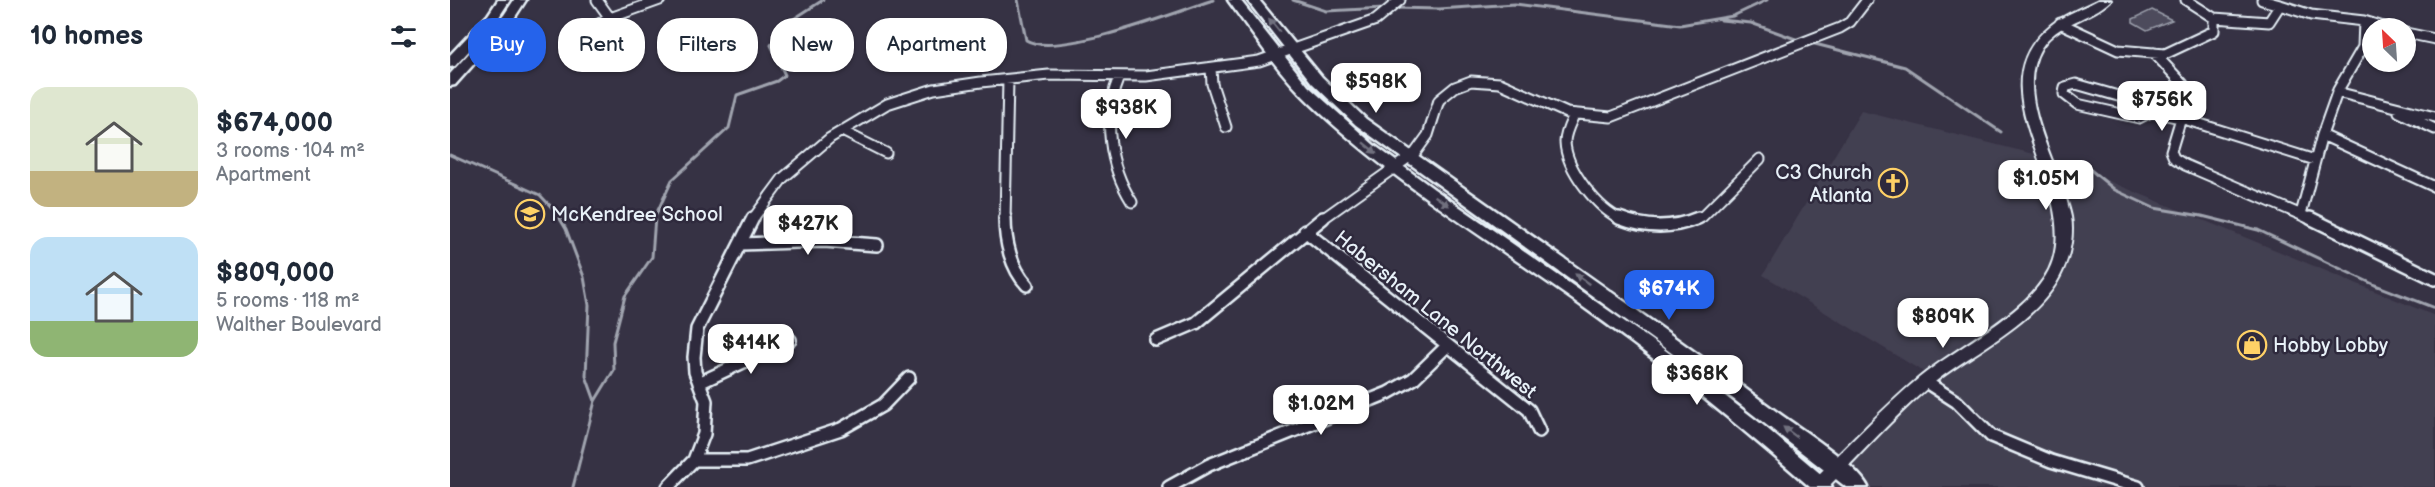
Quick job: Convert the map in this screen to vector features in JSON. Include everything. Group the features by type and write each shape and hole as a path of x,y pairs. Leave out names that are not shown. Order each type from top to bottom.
{"main road":[{"path":"450,63 493,17 504,0"},
{"path":"450,82 509,17 520,0"},
{"path":"1254,0 1317,80 1401,162 1565,266 1837,467 1859,487"},
{"path":"1235,1 1312,97 1629,330 1774,444 1820,486"}],"street":[{"path":"597,0 610,18 660,0"},
{"path":"668,487 694,460 704,434 706,401 693,357 697,330 759,209 783,178 807,155 858,119 911,95 958,85 1049,75 1119,77 1210,68 1279,55 1376,20 1400,0"},
{"path":"1156,340 1196,323 1305,231 1425,143 1432,128 1439,100 1453,88 1474,81 1492,79 1574,115 1611,117 1650,104 1840,28 1850,22 1867,0"},
{"path":"1820,486 1926,382 2026,308 2048,284 2060,261 2065,231 2064,217 2026,98 2027,67 2037,45 2060,23 2106,0"},
{"path":"2186,0 2214,18 2270,22 2280,5"},
{"path":"2262,0 2311,15 2362,21"},
{"path":"2060,23 2118,50 2165,54 2214,31 2214,18"},
{"path":"2416,35 2435,39"},
{"path":"2301,214 2322,135 2337,92 2362,49"},
{"path":"2154,53 2183,84 2181,118 2171,151 2174,158 2301,214 2435,279"},
{"path":"1210,68 1212,84 1226,127"},
{"path":"1119,77 1111,95 1113,154 1122,190 1132,202"},
{"path":"1008,80 1004,222 1009,253 1016,273 1027,285"},
{"path":"2151,112 2146,104 2076,84 2065,87 2064,94 2077,104 2139,118 2151,112 2181,118 2315,160"},
{"path":"2337,92 2435,117"},
{"path":"2386,104 2435,129"},
{"path":"1574,115 1565,140 1567,153 1577,172 1594,201 1611,214 1637,223 1665,227 1685,224 1702,217 1760,159"},
{"path":"842,131 886,153"},
{"path":"2322,135 2435,187"},
{"name":"Habersham Lane Northwest","path":"1305,231 1446,347 1529,410 1539,431"},
{"path":"741,244 824,241 877,245"},
{"path":"699,383 790,340"},
{"path":"1169,487 1209,465 1388,393 1413,379 1446,347"},
{"path":"694,460 747,460 832,432 883,405 909,378"},
{"path":"1926,382 1957,402 1991,436 2051,462 2138,487"}],"shaded area":[{"path":"2152,10 2172,20 2147,30 2133,22 2133,19"},
{"path":"1861,111 2058,160 2435,316 2435,487 1832,487 1817,475 1917,397 1935,379 1763,275"}],"waterway":[{"path":"595,401 614,370 613,342 625,296 652,257 655,217 672,180 729,128 737,95 777,81 785,75 771,45 786,24 823,0"},
{"path":"1018,0 1026,40 1041,44 1089,39 1117,32 1213,0"},
{"path":"1293,0 1326,11 1385,8"},
{"path":"1394,8 1439,9 1515,4 1680,25 1733,16 1767,0"},
{"path":"1721,20 1751,23 1801,41"},
{"path":"1811,43 1905,67 2001,132"},
{"path":"450,155 540,195 556,212 566,229 584,277 589,305 586,376 595,401"},
{"path":"2081,162 2115,190 2154,208 2202,216 2258,230 2375,285 2435,308"},
{"path":"573,487 595,401"}],"place":[{"name":"C3 Church Atlanta","path":"1893,183"},
{"name":"McKendree School","path":"530,214"},
{"name":"Hobby Lobby","path":"2252,345"}]}
